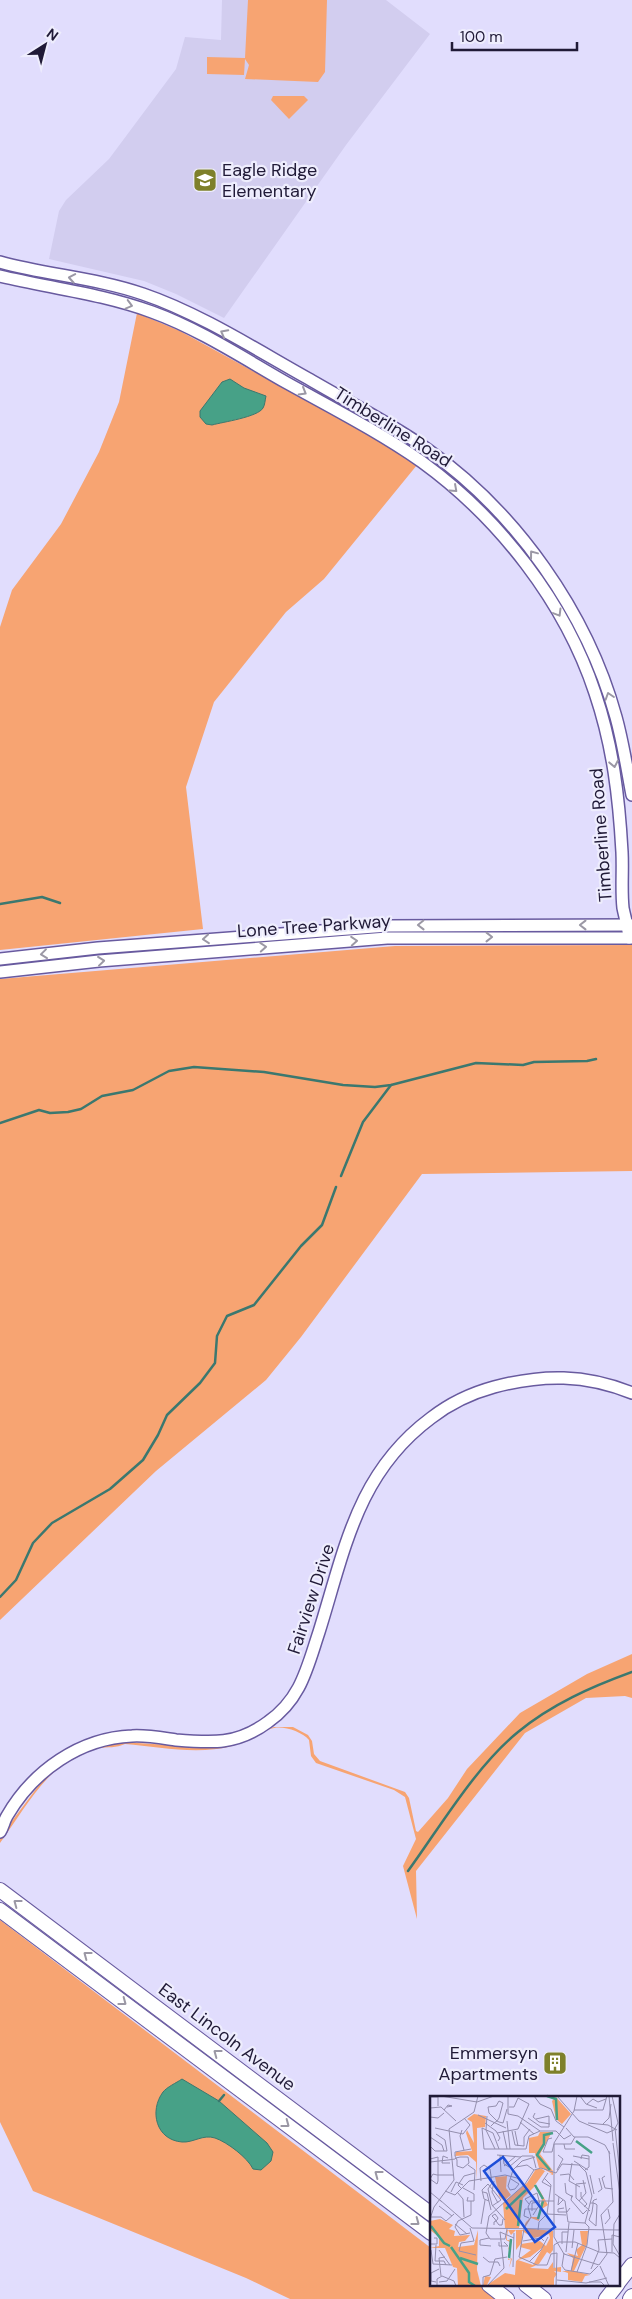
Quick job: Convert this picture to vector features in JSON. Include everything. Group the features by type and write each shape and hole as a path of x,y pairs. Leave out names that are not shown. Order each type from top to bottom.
{"main road":[{"name":"East Lincoln Avenue","path":"0,1890 430,2213"},
{"name":"East Lincoln Avenue","path":"0,1910 430,2232"},
{"path":"620,2280 632,2265"},
{"path":"490,2286 507,2299"},
{"path":"501,2286 518,2299"},
{"path":"527,2286 544,2299"},
{"path":"606,2299 616,2286"}],"street":[{"name":"Timberline Road","path":"0,262 32,271 113,286 162,301 267,356 396,429 455,471 480,493 518,534 553,580 571,610 607,689 616,717 632,795"},
{"name":"Timberline Road","path":"0,276 90,294 134,306 178,323 382,436 445,481 488,521 526,565 560,617 595,693 616,773 623,857 623,909 630,925"},
{"name":"Timberline Road","path":"630,938 632,912"},
{"name":"Lone Tree Parkway","path":"0,959 135,945 387,926 630,925"},
{"name":"Lone Tree Parkway","path":"0,972 173,954 387,938 630,938"},
{"name":"Fairview Drive","path":"0,1832 4,1818 39,1776 81,1746 133,1736 214,1743 236,1739 259,1728 283,1712 303,1683 354,1520 373,1479 393,1451 417,1428 441,1410 480,1390 514,1381 542,1378 579,1378 605,1382 632,1393"}],"shaded area":[{"name":"Eagle Ridge Elementary","path":"222,0 386,0 430,34 346,145 224,318 176,294 144,281 49,259 59,211 66,200 109,159 176,69 185,37 221,40"},
{"path":"248,0 327,0 325,72 318,82 245,79 249,65 245,59 244,75 207,74 207,57 245,58"},
{"path":"273,96 304,96 308,100 289,119 271,100"},
{"path":"137,313 180,331 357,428 417,465 324,579 286,612 214,702 186,787 203,929 0,950 0,627 12,590 61,524 99,452 119,402"},
{"path":"230,379 244,388 266,396 264,407 248,417 212,425 206,424 200,417 200,411 222,382"},
{"path":"632,945 632,1171 422,1174 301,1337 266,1380 156,1471 0,1620 0,979 395,946"},
{"path":"632,1654 632,1698 625,1696 586,1698 525,1733 416,1871 417,1919 403,1866 416,1839 405,1797 394,1790 316,1763 311,1756 309,1740 298,1732 283,1728 270,1729 232,1746 219,1749 178,1750 125,1744 87,1751 76,1756 53,1773 34,1795 0,1843 0,1837 48,1773 91,1746 122,1742 200,1747 228,1744 274,1727 293,1727 308,1735 312,1741 314,1754 320,1761 405,1792 409,1798 416,1831 418,1832 448,1798 467,1769 520,1713 587,1674"},
{"path":"0,1920 430,2247 430,2286 480,2286 497,2299 290,2299 246,2278 33,2191 0,2122"},
{"path":"182,2079 219,2101 267,2143 273,2152 271,2161 261,2170 253,2169 237,2151 215,2138 206,2137 182,2142 166,2136 158,2123 156,2108 163,2092"}],"waterway":[{"path":"0,904 42,897 60,903"},
{"path":"0,1123 39,1110 50,1113 81,1109 102,1096 133,1090 169,1071 194,1067 264,1072 343,1085 375,1087 391,1085 476,1063 523,1065 534,1062 587,1061 596,1059"},
{"path":"341,1176 363,1122 391,1085"},
{"path":"0,1597 16,1580 33,1543 52,1523 110,1489 143,1460 167,1415 200,1383 215,1363 217,1336 227,1316 254,1305 301,1246 322,1225 336,1187"},
{"path":"408,1871 473,1779 518,1732 544,1713 572,1697 632,1672"},
{"path":"219,2101 224,2095"}],"place":[{"name":"Eagle Ridge Elementary","path":"205,180"},
{"name":"Emmersyn Apartments","path":"555,2063"}]}
